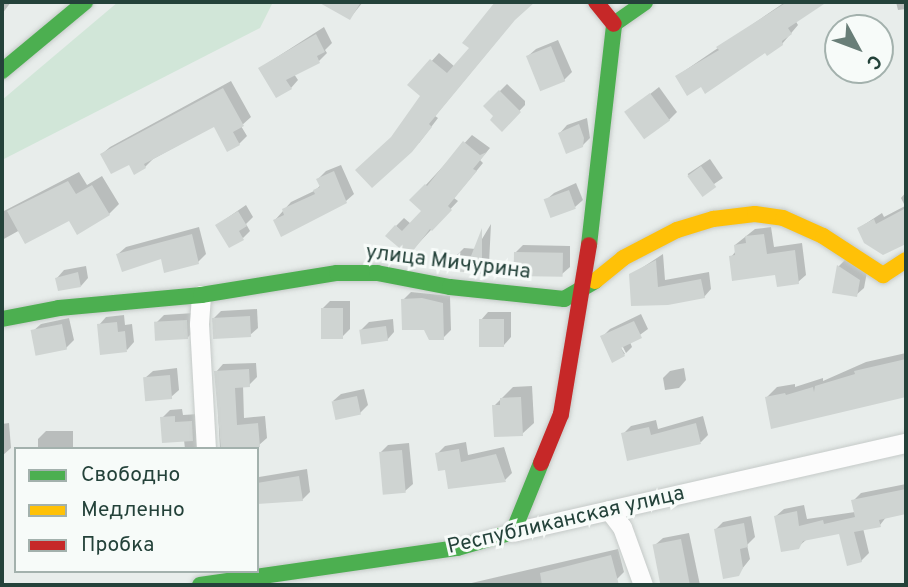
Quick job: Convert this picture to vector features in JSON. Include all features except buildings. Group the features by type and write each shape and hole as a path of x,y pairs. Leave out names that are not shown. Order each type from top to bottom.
{"street":[{"path":"2,71 85,2"},
{"path":"513,532 561,414 584,289 614,24 596,2"},
{"path":"614,24 645,2"},
{"path":"584,289 623,258 677,230 713,219 755,214 783,218 823,236 883,275 906,260"},
{"name":"улица Мичурина","path":"2,320 59,308 201,295 337,273 377,273 450,287 564,299 584,289"},
{"path":"201,295 199,324 206,447"},
{"name":"Республиканская улица","path":"259,573 457,548 513,532 906,443"},
{"path":"609,510 622,527 643,585"},
{"name":"Республиканская улица","path":"200,585 223,577 255,573"}],"green space":[{"path":"118,2 273,2 260,28 2,160 2,100"}],"traffic: fast":[{"path":"2,71 85,2"},
{"path":"589,245 614,24 645,2"},
{"path":"2,319 59,308 201,295 337,273 377,273 450,287 564,299 595,281"},
{"path":"200,585 457,548 513,532 541,463"}],"traffic: slow":[{"path":"595,281 623,258 677,230 713,219 755,214 783,218 823,236 883,275 906,260"}],"traffic: jam":[{"path":"596,2 614,24"},
{"path":"541,463 561,414 589,245"}]}
